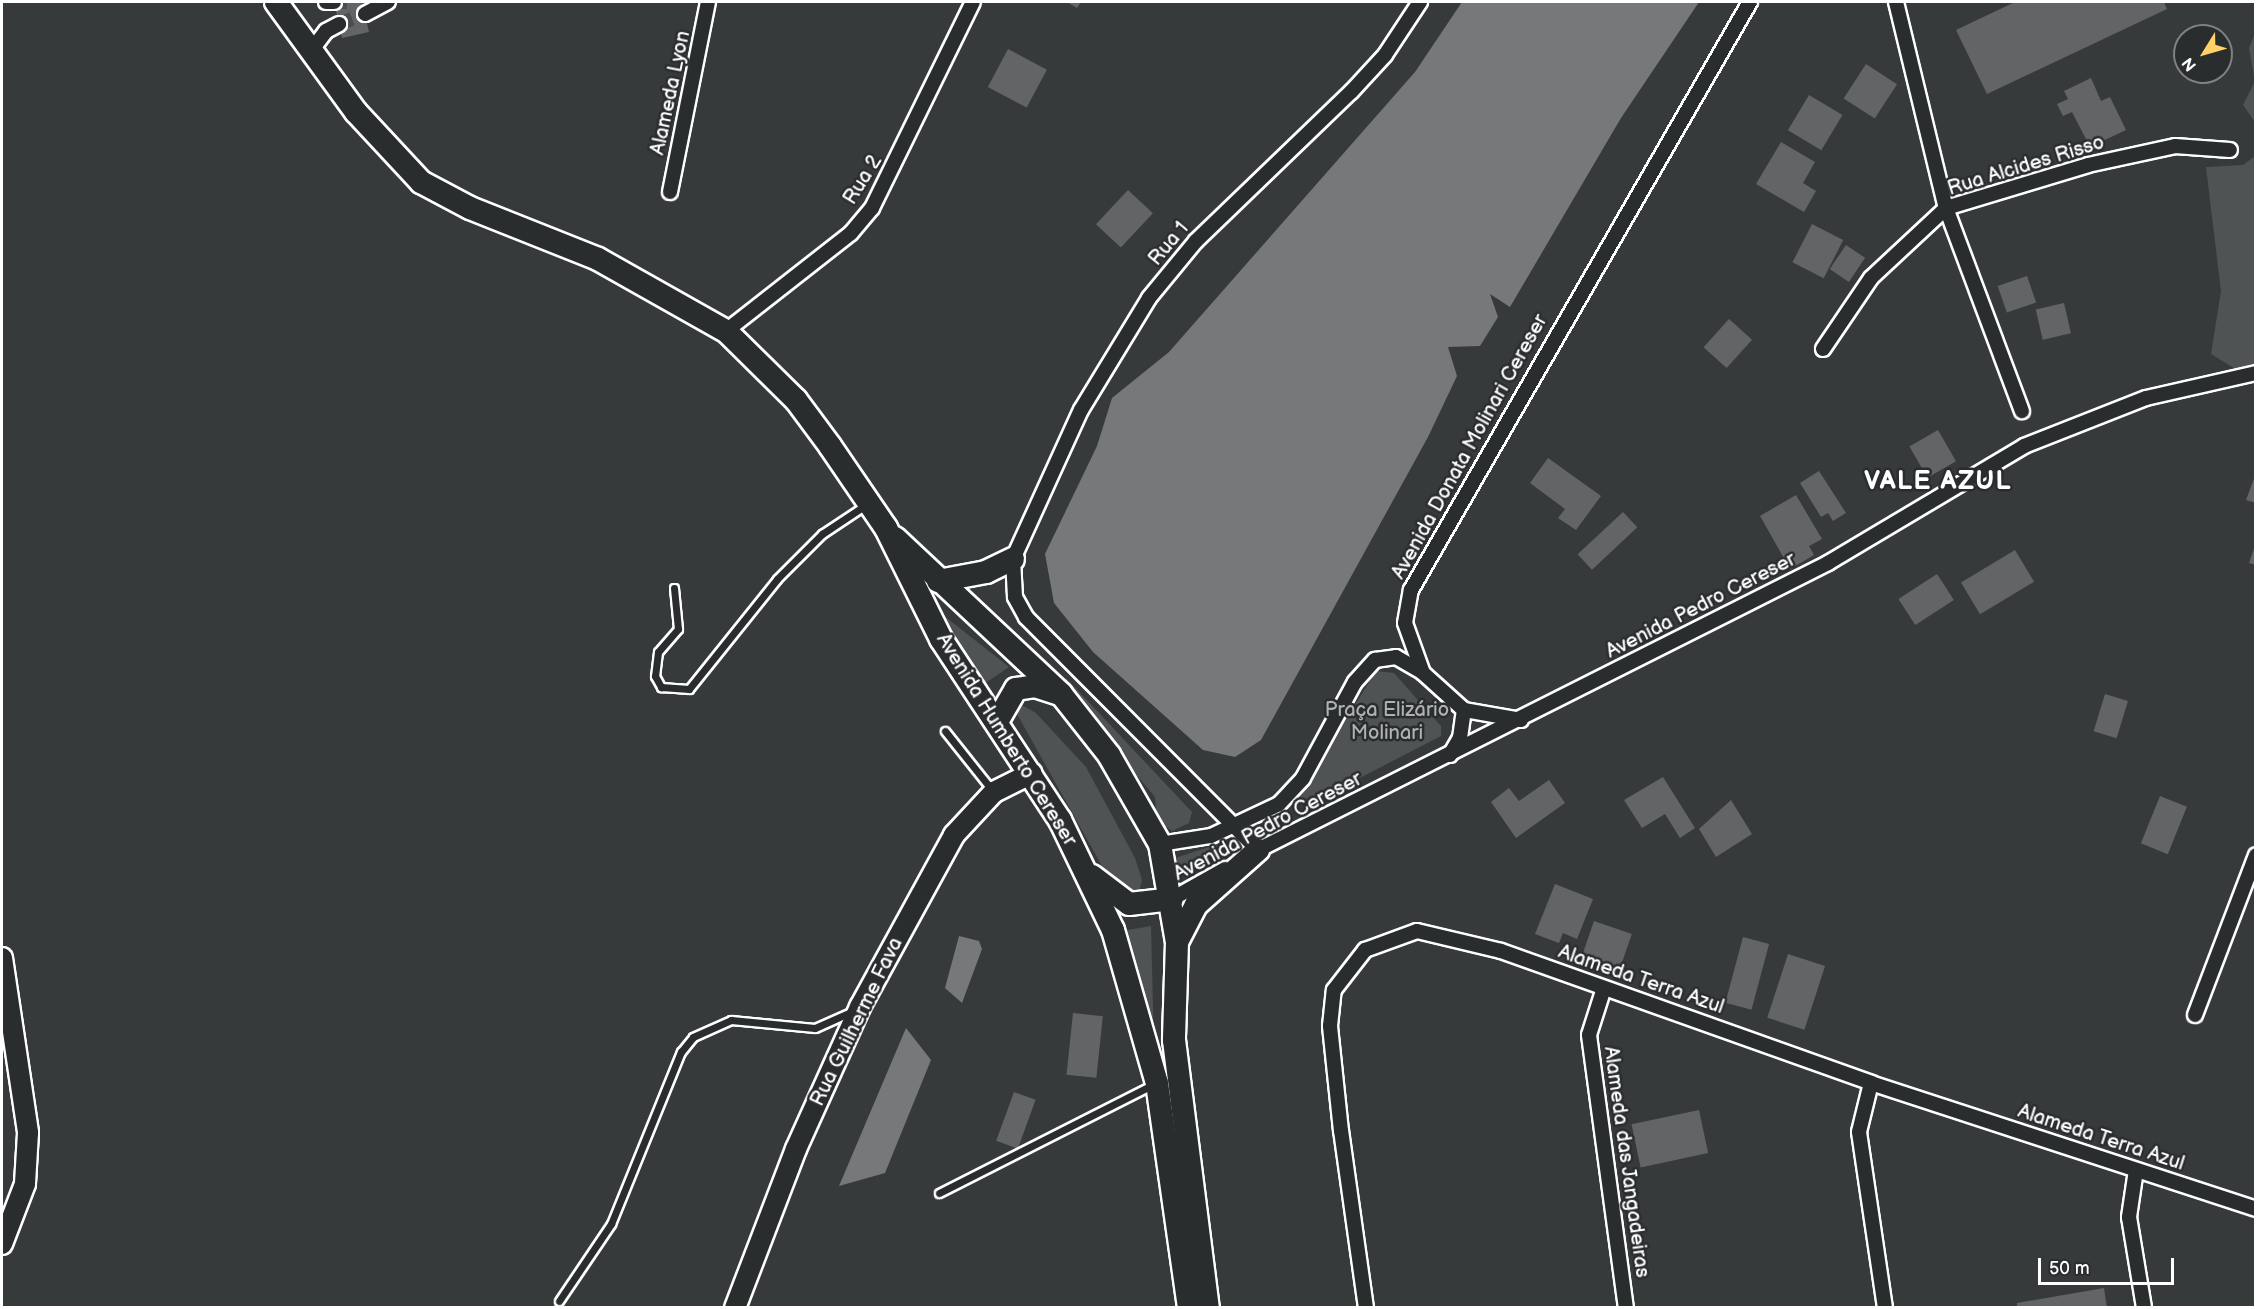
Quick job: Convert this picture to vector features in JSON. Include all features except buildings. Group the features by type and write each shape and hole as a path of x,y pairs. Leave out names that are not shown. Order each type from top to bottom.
{"main road":[{"name":"Avenida Humberto Cereser","path":"276,2 356,112 421,182 470,208 598,259 726,331 796,400 869,503 886,528 942,639 1032,773 1088,874 1128,972 1157,1083 1190,1308"},
{"name":"Avenida Humberto Cereser","path":"886,528 938,581 1020,651 1061,694 1108,755 1160,844 1172,899 1177,942 1174,1040 1210,1308"},
{"path":"938,581 986,572 1013,559"},
{"path":"998,720 1016,689 1035,686 1061,694"},
{"path":"1177,942 1196,905 1258,850"},
{"path":"1088,874 1129,904 1172,899"}],"street":[{"path":"326,2 334,2"},
{"path":"364,14 388,2"},
{"name":"Alameda Lyon","path":"670,192 708,2"},
{"name":"Rua 2","path":"726,331 851,233 872,207 973,2"},
{"name":"Rua 1","path":"1013,559 1081,410 1149,298 1196,241 1358,84 1420,2"},
{"name":"Avenida Donata Molinari Cereser","path":"1423,673 1405,623 1418,573 1750,2"},
{"path":"1896,2 1946,208 2022,411"},
{"path":"311,51 326,31 339,24"},
{"name":"Rua Alcides Risso","path":"1823,349 1871,278 1946,208 2088,165 2166,148 2230,150"},
{"name":"Avenida Pedro Cereser","path":"1172,899 1258,850 1450,756 1828,563 2024,446 2146,398 2256,373"},
{"path":"1013,559 1015,597 1026,616 1258,850"},
{"path":"1160,844 1236,828 1290,794 1355,682 1375,660 1396,657 1423,673 1464,710 1521,720"},
{"path":"1450,756 1460,738 1464,710"},
{"name":"Rua Guilherme Fava","path":"735,1308 796,1149 861,1007 954,835 994,792 1032,773"},
{"path":"2195,1015 2256,855"},
{"name":"Alameda Terra Azul","path":"1366,1308 1330,1026 1334,990 1344,972 1365,950 1417,931 1501,951 1871,1083 2256,1209"},
{"path":"2,958 28,1133 24,1184 2,1244"},
{"name":"Alameda das Jangadeiras","path":"1604,988 1589,1035 1626,1308"},
{"path":"1871,1083 1859,1132 1885,1308"},
{"path":"2136,1170 2129,1217 2144,1308"}],"lane":[{"path":"674,588 678,629 658,652 655,676 661,687 689,689 777,579 822,534 869,503"},
{"path":"945,731 994,792"},
{"path":"559,1301 612,1224 681,1052 693,1037 731,1020 815,1029 861,1007"},
{"path":"939,1193 1157,1083"}],"green space":[{"path":"2255,33 2255,81 2249,48"},
{"path":"2255,81 2255,122 2243,105"},
{"path":"2255,156 2255,370 2237,370 2211,354 2221,291 2206,167 2243,165"},
{"path":"919,596 1009,667 981,686"},
{"name":"Praça Elizário Molinari","path":"1376,671 1394,673 1441,726 1441,736 1325,796 1295,802"},
{"path":"1066,678 1192,812 1189,823 1172,831 1157,820 1155,797 1061,685"},
{"path":"1020,704 1036,713 1086,767 1135,858 1142,880 1139,892 1116,891 1017,714"},
{"path":"1222,843 1228,847 1217,856 1172,878 1169,860"},
{"path":"1151,926 1154,1050 1122,931"}],"shaded area":[{"path":"1462,2 1699,2 1621,118 1510,307 1490,294 1498,317 1480,346 1448,347 1457,376 1428,437 1261,740 1235,757 1203,750 1093,652 1054,603 1045,554 1097,446 1112,398 1169,352 1415,72"},
{"path":"959,936 979,941 982,949 962,1003 945,988"},
{"path":"906,1028 931,1060 885,1173 839,1186"}],"tunnel":[{"path":"334,2 347,2"},
{"path":"339,24 365,14"}],"district":[{"name":"VALE AZUL","path":"1938,482"}]}
